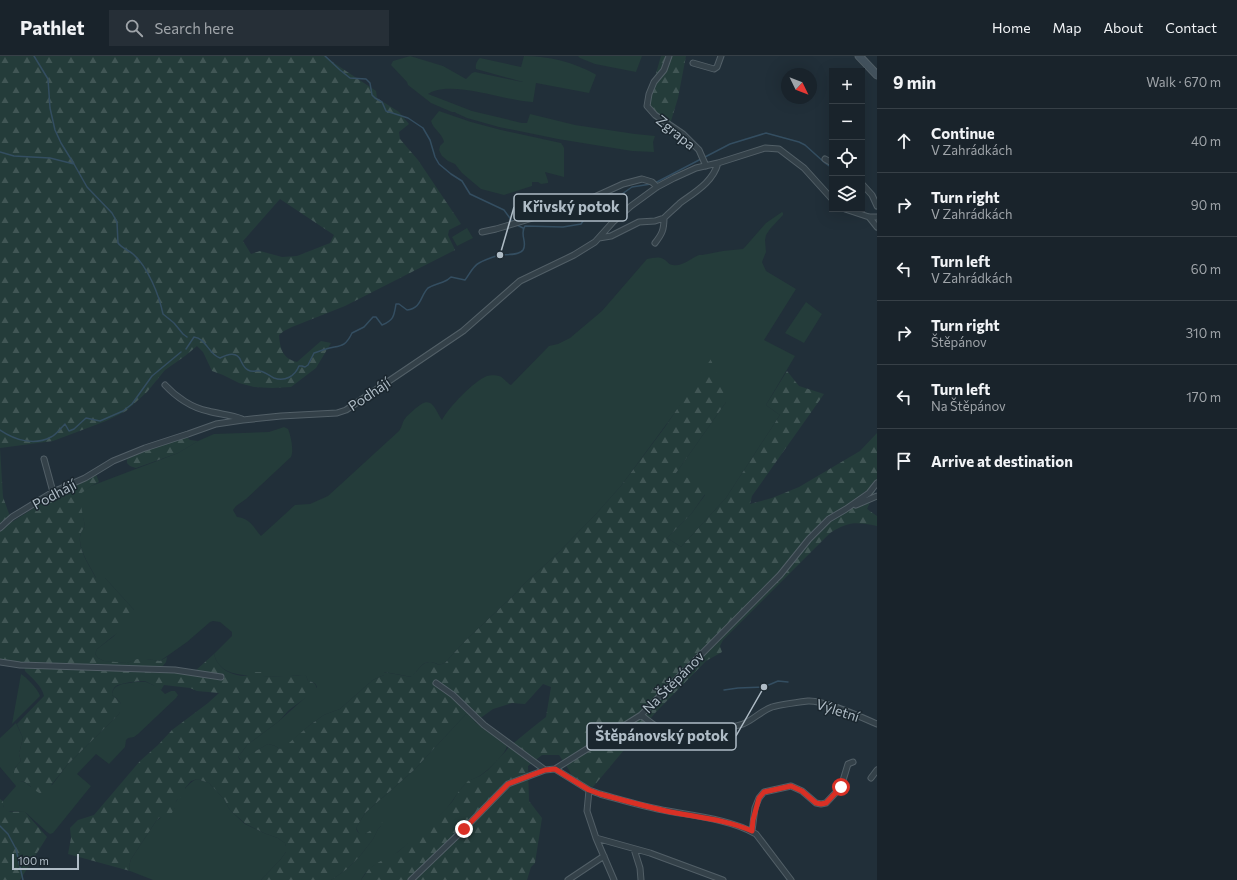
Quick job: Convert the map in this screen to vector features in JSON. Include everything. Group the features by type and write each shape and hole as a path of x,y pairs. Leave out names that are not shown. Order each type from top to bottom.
{"street":[{"name":"Zgrapa","path":"669,56 664,70 654,82 649,94 647,106 655,115 683,134 699,150 706,166"},
{"path":"693,64 714,69 717,67 721,56"},
{"path":"859,56 877,75"},
{"name":"Podhájí","path":"0,528 12,517 54,492 85,478 113,461 145,448 216,424 281,416 338,413 346,410 463,331 520,281 595,242 621,214 655,185 696,168 718,163 765,148 779,149 804,168 829,196"},
{"path":"825,159 829,161"},
{"path":"598,238 611,236 639,222 655,221 664,218 710,179 714,174 718,163"},
{"path":"482,232 579,204 623,184 642,179 655,185"},
{"path":"865,187 872,195 877,206"},
{"path":"855,212 869,217 877,217"},
{"path":"869,217 877,227"},
{"path":"654,243 664,229 664,218"},
{"path":"165,385 179,397 201,409 243,420"},
{"path":"44,459 54,492"},
{"name":"Na Štěpánov","path":"410,880 464,829 508,784 545,770 555,769 641,715 780,575 808,539 829,518 870,493 877,484"},
{"path":"846,509 877,496"},
{"path":"0,662 20,665 175,670 221,677"},
{"path":"436,683 453,695 484,726 545,770"},
{"name":"Výletní","path":"641,715 660,729 670,731 724,728 744,724 772,707 809,701 823,703 877,724"},
{"path":"752,831 753,820 759,798 764,792 791,786 802,791 816,803 826,803 841,787 848,764 853,762"},
{"path":"555,769 589,790 600,794 666,811 704,817 752,831 756,834 791,880"},
{"path":"871,778 877,770"},
{"path":"589,790 587,811 596,838 614,880"},
{"path":"596,838 650,853 723,880"},
{"path":"634,848 640,868 641,880"},
{"path":"568,880 604,856"}],"green space":[{"path":"0,56 325,56 376,91 377,98 399,112 409,124 399,132 400,139 418,160 461,224 449,230 448,235 455,250 345,306 292,327 279,335 281,349 285,356 292,361 297,362 321,341 331,343 316,368 291,387 254,387 239,383 212,371 203,352 197,346 165,370 147,392 126,411 106,421 53,441 0,448","holes":["280,199 334,235 330,243 297,256 282,257 260,251 251,254 243,241"]},
{"path":"410,56 443,66 466,79 475,72 523,82 476,69 476,63 480,58 521,67 524,56 533,56 561,60 578,66 596,75 589,93 536,83 533,102 478,92 450,89 438,90 428,94 472,111 522,123 527,123 530,114 575,125 655,136 653,142 654,152 632,151 558,139 499,127 467,118 431,103 408,85 391,65 393,61"},
{"path":"578,56 642,56 636,72 595,64"},
{"path":"661,56 686,56 678,98 671,121 669,123 654,112 650,104 650,94"},
{"path":"439,111 501,130 561,143 564,148 564,177 545,172 548,183 541,184 538,182 532,182 532,186 504,195 481,189 462,173 455,164 442,156 439,150 440,146 444,142 431,121"},
{"path":"782,212 783,215 766,235 766,252 762,262 766,271 796,289 764,340 795,356 766,405 780,415 726,498 681,547 667,538 691,514 705,495 676,473 726,402 726,397 682,403 621,486 597,513 558,553 464,642 445,663 439,665 430,662 423,664 412,677 384,672 384,675 373,680 340,709 324,715 310,725 283,749 268,744 241,760 238,757 247,745 279,721 317,687 314,682 308,681 306,676 264,677 263,675 240,675 227,671 221,667 214,654 232,636 232,632 220,622 210,622 187,642 160,661 138,659 127,663 112,662 104,661 98,658 95,654 97,649 114,636 134,610 105,578 96,578 80,545 81,532 85,527 78,495 91,486 178,453 198,441 214,434 269,432 284,427 288,429 290,435 292,447 291,457 233,510 237,517 248,521 261,536 295,505 310,504 328,496 399,431 405,418 421,404 429,402 432,404 442,420 450,408 462,395 475,383 487,376 499,376 511,385 549,346 558,344 570,338 602,311 647,259 661,258 670,264 680,265 699,255 743,249 766,223"},
{"path":"467,228 473,238 457,246 452,237"},
{"path":"806,302 822,314 804,343 785,333"},
{"path":"711,359 725,396 727,396 726,402 676,473 710,487 691,514 667,538 681,547 726,498 780,415 766,405 787,371 799,386 824,394 752,496 750,504 772,498 799,487 860,451 877,433 877,486 867,509 877,516 877,526 858,523 848,524 830,533 723,640 720,646 722,652 706,661 656,712 593,787 575,783 569,770 559,755 542,755 528,766 529,801 542,818 535,863 531,867 527,880 361,880 369,869 398,852 441,814 468,781 480,776 488,770 509,747 546,717 551,687 543,684 525,704 512,703 493,709 475,722 470,715 466,714 414,770 365,813 356,828 360,834 365,834 383,822 384,823 378,829 373,839 359,857 347,869 331,880 261,880 286,852 285,843 278,838 246,824 232,812 225,800 209,783 197,779 191,781 185,788 185,795 176,801 175,808 170,816 159,818 156,821 131,859 129,866 130,871 68,854 71,838 70,828 78,820 94,815 140,761 172,730 219,693 164,685 161,690 144,681 131,682 116,686 112,695 121,705 119,714 67,765 45,793 41,794 25,782 16,779 14,776 14,771 21,761 19,754 23,738 17,724 44,696 43,692 25,671 24,663 0,661 0,448 3,497 12,522 54,495 96,474 99,482 79,495 85,527 81,532 80,545 96,578 105,578 137,615 132,621 97,649 95,654 98,658 104,661 127,663 137,659 160,661 167,657 166,662 162,667 195,671 214,654 221,667 233,674 247,676 256,672 263,672 264,677 304,675 308,681 315,684 316,690 247,745 238,757 240,760 268,744 280,749 283,748 324,715 340,709 373,680 384,675 384,672 411,677 426,663 429,662 439,665 445,663 464,642 558,553 621,486 665,427"},
{"path":"187,437 190,440 198,441 178,453 136,468 127,463 127,458 139,452"},
{"path":"21,674 35,687 40,696 12,724"},
{"path":"135,682 146,682 158,687 165,694 175,691 178,695 138,734 126,740 125,747 109,764 96,754 77,774 91,786 53,833 50,834 47,832 25,812 7,811 4,809 3,801 16,786 0,767 0,738 16,723 23,738 19,754 21,761 15,768 20,781 25,782 31,787 52,785 67,765 119,714 121,705 112,695 115,688 120,685"},
{"path":"466,714 470,715 475,722 507,746 500,757 484,773 465,785 447,808 424,831 394,855 374,866 361,880 331,880 347,869 359,857 381,826 360,835 356,828 365,813 414,770"},
{"path":"197,779 209,783 225,800 232,812 245,824 278,838 285,843 286,852 261,880 153,880 130,871 129,866 131,859 156,821 175,808 175,803 184,789"},
{"path":"0,799 3,801 3,805 7,810 13,812 25,812 47,837 20,880 0,880"}],"waterway":[{"path":"34,56 48,79 50,108 55,130 74,164"},
{"path":"325,56 350,78 366,79 370,83 372,95 382,102 386,111 408,118 423,128 430,140 435,157 439,164 462,181 470,194 504,210 512,221"},
{"path":"705,157 730,144 766,133 805,145 829,166"},
{"path":"0,152 14,156 50,158 74,164 87,187 112,213 117,222 118,243 133,254 143,266 156,290 163,314 187,337"},
{"path":"655,183 701,159"},
{"path":"186,349 194,337 198,338 205,343 213,354 220,358 232,354 237,356 250,371 259,371 274,378 286,379 295,373 299,366 305,367 308,365 314,353 344,344 352,333 364,327 373,317 376,317 382,325 389,321 394,315 396,304 399,304 407,310 412,309 418,304 428,288 451,277 465,280 477,264 499,255 521,252 525,244 523,232 525,226 563,227 581,224 593,207 603,205 612,208 615,207 622,194 632,187 651,184"},
{"path":"517,225 523,228"},
{"path":"0,430 18,439 25,441 38,441 45,440 53,436 65,424 69,431 74,429 86,418 100,421 123,411 132,404 152,376 181,352"},
{"path":"724,690 764,687 778,681 788,682"},
{"path":"0,826 8,834 16,849 23,880"}],"place":[{"name":"Křivský potok","path":"500,255"},
{"name":"Štěpánovský potok","path":"764,687"}],"route":[{"path":"464,829 498,792 508,784 545,770 555,769 589,790 600,794 666,811 704,817 752,831 753,820 759,798 764,792 791,786 802,791 816,803 821,804 826,803 841,787"}]}
